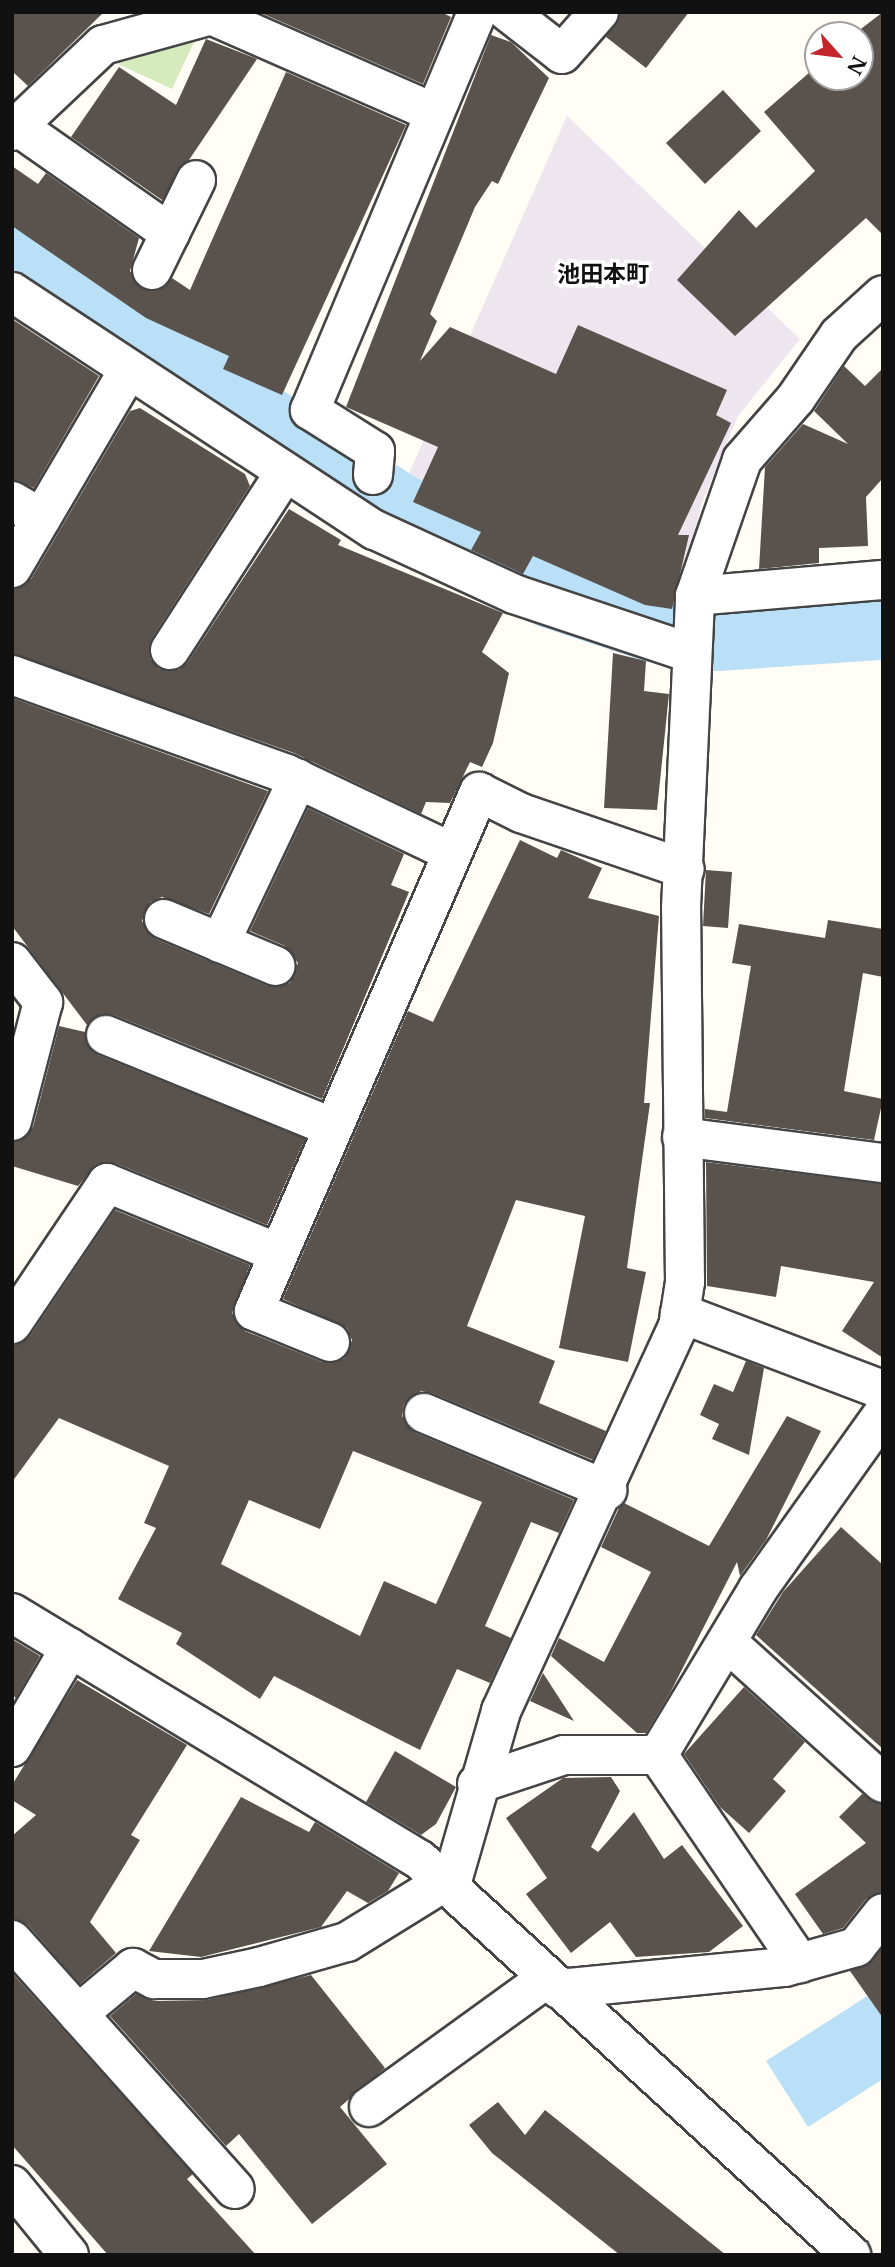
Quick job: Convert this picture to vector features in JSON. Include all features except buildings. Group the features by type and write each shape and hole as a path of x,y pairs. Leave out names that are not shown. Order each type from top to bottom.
{"street":[{"path":"373,475 375,452 310,410 477,12"},
{"path":"508,12 562,54 599,12"},
{"path":"170,233 15,128 103,45 211,15 434,113"},
{"path":"152,270 195,180"},
{"path":"12,292 128,371 375,530 514,594 692,628 883,580"},
{"path":"78,2014 133,1968 154,1979 203,1979 259,1967 347,1942 447,1885 501,1711 607,1490 680,1313 685,869 692,628 742,460 796,398 839,335 883,295"},
{"path":"12,568 27,509 128,371"},
{"path":"170,650 285,472"},
{"path":"12,675 299,779 451,852"},
{"path":"220,943 299,779"},
{"path":"330,1342 254,1311 479,792 521,813 685,869"},
{"path":"164,919 276,966"},
{"path":"12,962 43,1003 12,1121"},
{"path":"106,1035 332,1127"},
{"path":"682,1137 883,1163"},
{"path":"12,1324 107,1183 278,1253"},
{"path":"680,1313 883,1390"},
{"path":"424,1413 607,1490"},
{"path":"658,1755 727,1642 883,1414"},
{"path":"12,1613 420,1860 831,2248"},
{"path":"727,1642 883,1783"},
{"path":"12,1747 70,1648"},
{"path":"477,1784 564,1755 658,1755"},
{"path":"658,1755 800,1963"},
{"path":"369,2107 553,1983 800,1963 856,1947 883,1913"},
{"path":"15,1948 235,2189"},
{"path":"12,2185 69,2255"}],"shaded area":[{"path":"567,116 800,339 738,416 701,505 681,613 625,606 396,503"}],"green space":[{"path":"197,36 172,89 116,63"}],"water":[{"path":"883,1986 883,2079 808,2127 766,2061"}],"waterway":[{"path":"12,259 392,508 553,590 653,623 716,632 883,621"}],"district":[{"name":"池田本町","path":"603,274"}]}
